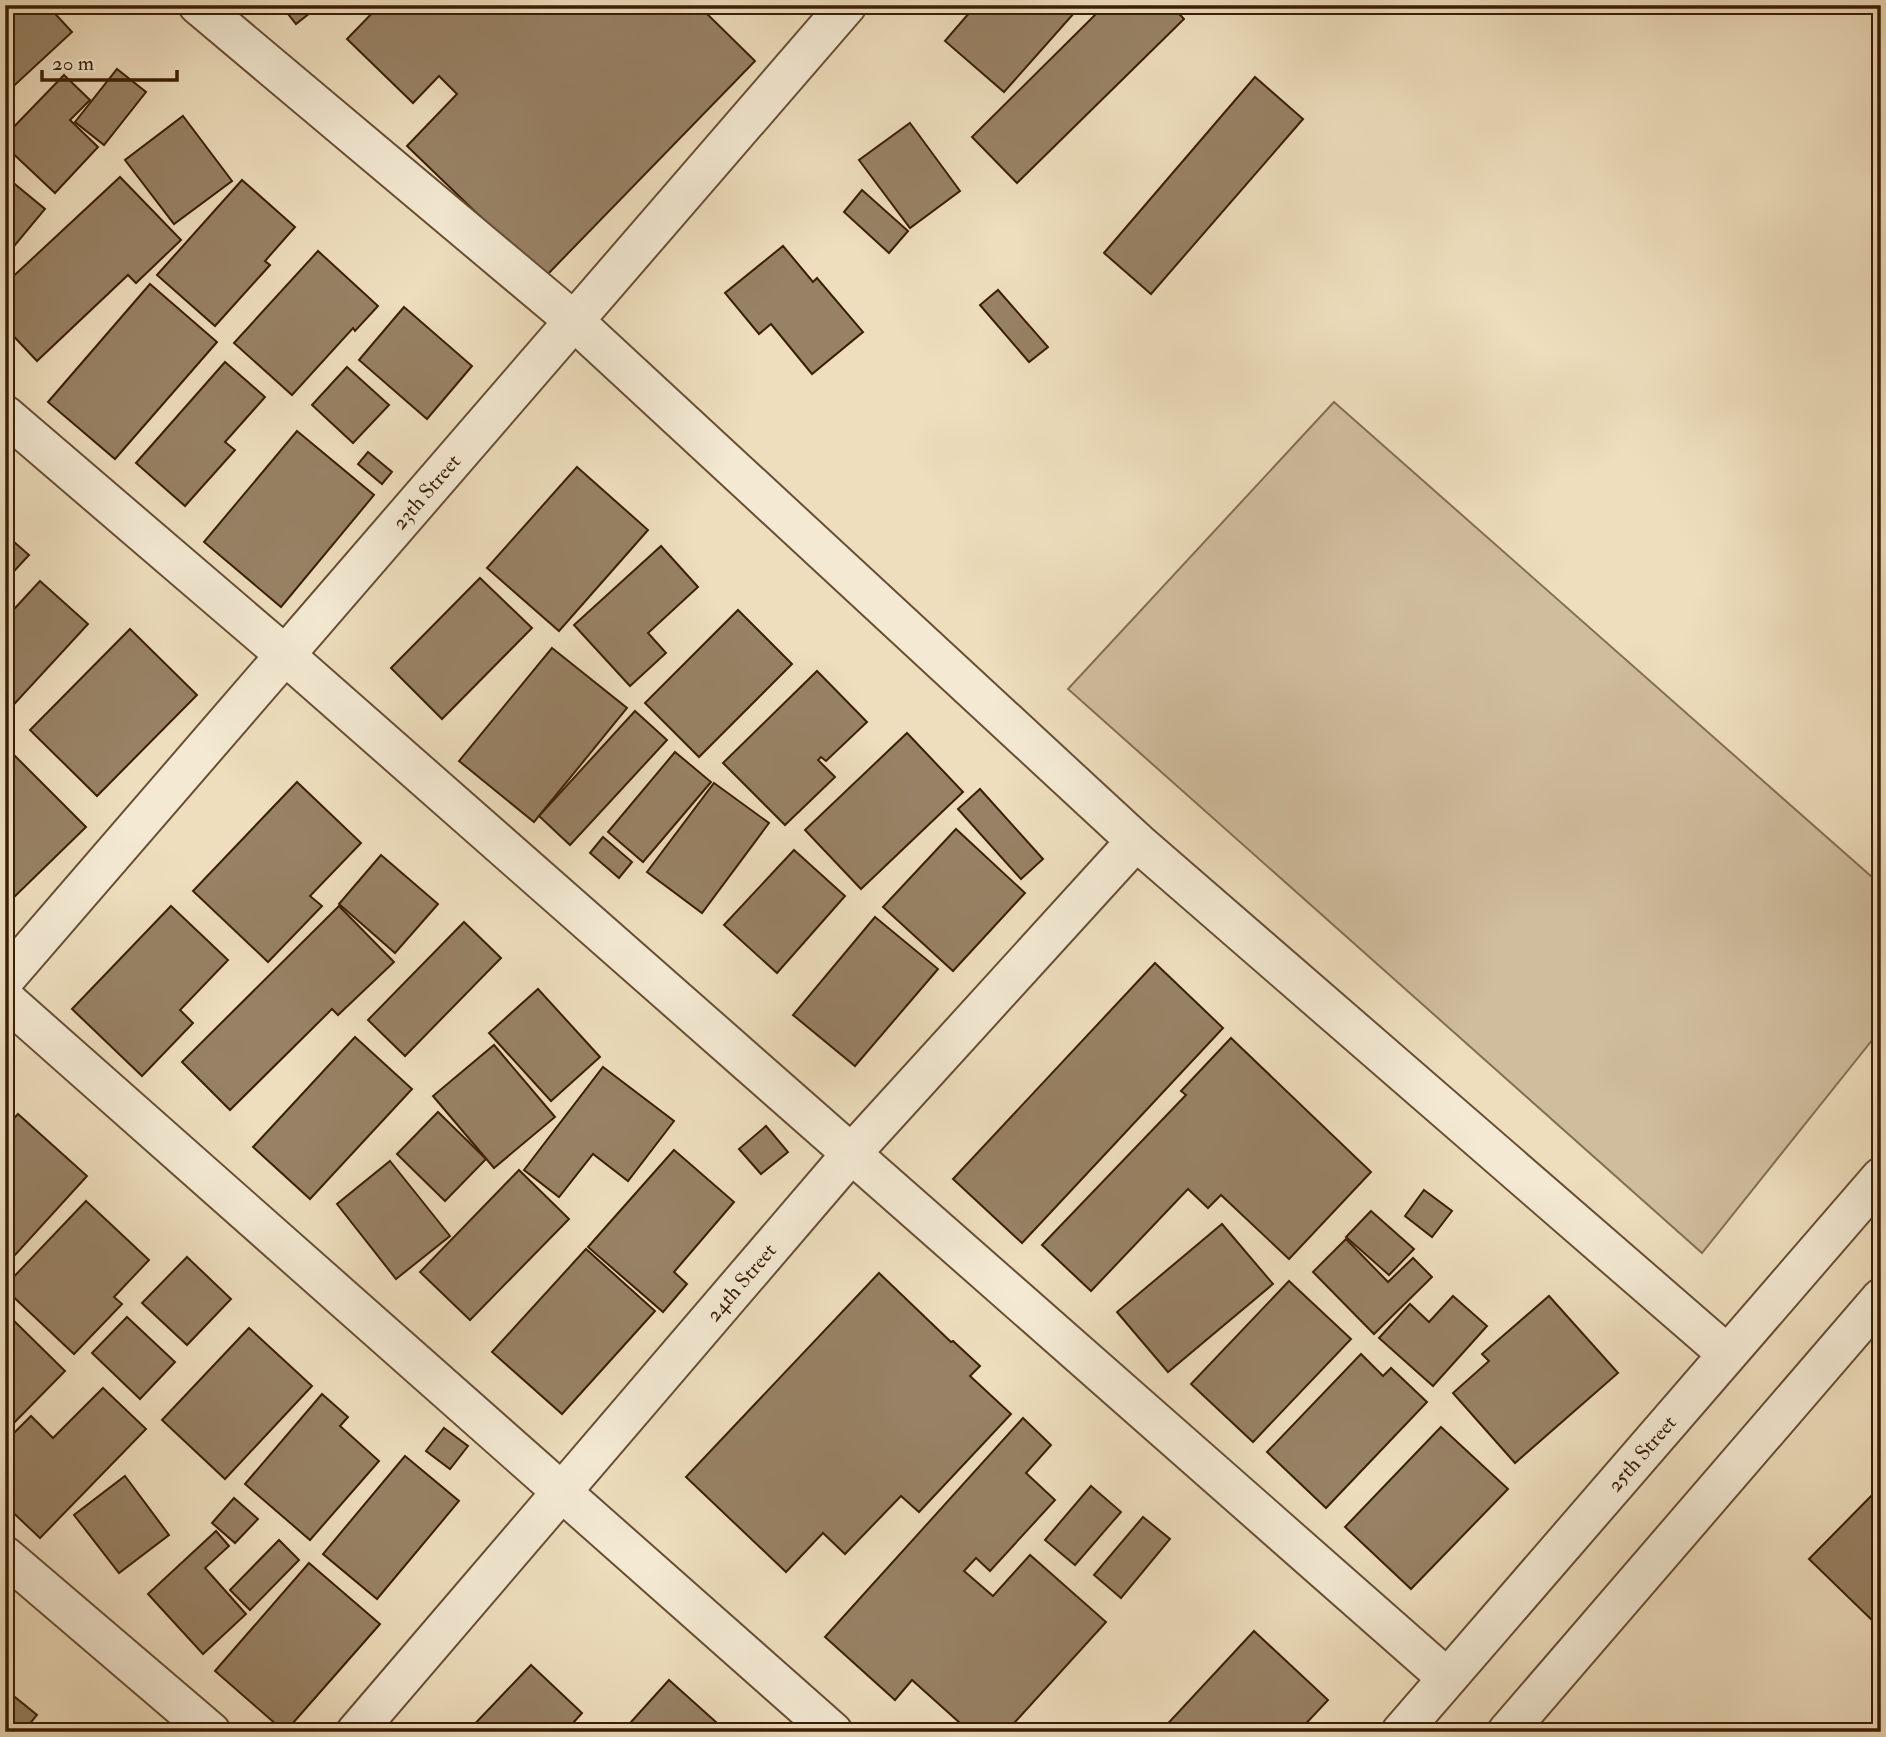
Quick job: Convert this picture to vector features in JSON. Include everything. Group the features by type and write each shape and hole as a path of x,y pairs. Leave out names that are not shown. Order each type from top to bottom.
{"street":[{"path":"198,5 574,321 1136,841 1727,1354"},
{"name":"23th Street","path":"5,978 847,5"},
{"path":"5,415 285,655 1447,1678"},
{"name":"24th Street","path":"356,1732 851,1154 1136,841"},
{"path":"5,999 833,1732"},
{"name":"25th Street","path":"1401,1732 1881,1177"},
{"path":"1507,1732 1881,1298"},
{"path":"5,1556 211,1732"}],"shaded area":[{"path":"1334,402 1881,885 1881,1029 1702,1253 1068,689"}],"building":[{"path":"5,5 47,5 72,32 5,94"},
{"path":"281,5 320,5 296,24"},
{"path":"380,5 698,5 755,61 544,278 407,146 457,94 439,76 413,103 347,39"},
{"path":"976,5 1068,5 1075,12 1004,92 945,41"},
{"path":"1105,5 1171,5 1184,19 1017,183 972,137"},
{"path":"117,69 146,92 104,145 75,122"},
{"path":"64,75 90,100 70,120 98,147 55,193 5,146 5,136"},
{"path":"1255,77 1303,119 1151,294 1104,253"},
{"path":"183,116 232,181 174,224 125,160"},
{"path":"910,123 960,191 910,228 859,160"},
{"path":"5,176 45,209 5,257"},
{"path":"120,177 181,240 136,283 128,275 37,361 5,327 5,284"},
{"path":"242,180 295,227 265,261 270,265 215,326 157,275"},
{"path":"862,190 908,231 889,253 844,212"},
{"path":"783,246 813,282 817,278 863,332 812,374 771,324 759,334 725,293"},
{"path":"318,251 378,306 355,331 353,328 292,395 234,343"},
{"path":"150,284 217,342 115,459 48,402"},
{"path":"998,290 1048,347 1029,362 980,305"},
{"path":"404,307 472,366 427,419 359,360"},
{"path":"225,362 265,397 225,442 235,450 185,506 136,463"},
{"path":"347,367 389,405 353,443 312,405"},
{"path":"297,431 374,495 281,607 204,542"},
{"path":"368,452 392,472 382,484 358,464"},
{"path":"577,467 648,530 559,631 487,568"},
{"path":"5,534 29,555 5,581"},
{"path":"661,546 698,587 648,633 666,653 630,686 574,625"},
{"path":"480,578 532,628 442,719 391,668"},
{"path":"40,581 88,624 6,713 5,619"},
{"path":"738,610 792,664 699,757 645,703"},
{"path":"130,629 197,695 97,796 30,730"},
{"path":"552,648 627,708 534,822 459,761"},
{"path":"817,671 867,722 826,761 821,757 818,760 835,777 785,825 723,763"},
{"path":"635,711 667,740 570,845 539,816"},
{"path":"907,733 963,792 861,889 805,830"},
{"path":"5,746 86,827 5,906"},
{"path":"675,752 711,782 643,862 608,832"},
{"path":"297,782 361,843 310,896 322,906 268,962 193,891"},
{"path":"714,783 769,823 702,913 647,872"},
{"path":"980,789 1043,859 1021,879 958,809"},
{"path":"956,829 1025,893 953,971 883,907"},
{"path":"603,837 632,862 619,878 590,853"},
{"path":"794,850 845,896 777,973 724,925"},
{"path":"381,855 438,904 395,953 339,904"},
{"path":"171,906 228,960 180,1010 193,1023 142,1076 72,1009"},
{"path":"339,906 394,962 338,1015 332,1009 230,1110 182,1062"},
{"path":"875,917 938,969 855,1066 793,1015"},
{"path":"464,922 501,958 405,1056 368,1020"},
{"path":"1155,963 1223,1028 1022,1243 953,1179"},
{"path":"538,989 600,1057 551,1101 489,1033"},
{"path":"355,1037 412,1089 310,1199 253,1147"},
{"path":"1231,1038 1371,1172 1289,1259 1221,1195 1208,1208 1188,1189 1091,1291 1042,1245 1186,1095 1181,1091"},
{"path":"494,1045 555,1117 494,1168 433,1096"},
{"path":"603,1067 674,1121 628,1181 593,1154 559,1197 524,1170"},
{"path":"438,1112 486,1159 445,1201 397,1154"},
{"path":"18,1114 87,1176 5,1266 5,1128"},
{"path":"766,1126 788,1152 761,1174 739,1149"},
{"path":"674,1150 734,1202 674,1272 687,1284 663,1312 588,1247"},
{"path":"390,1161 450,1236 396,1279 337,1204"},
{"path":"519,1170 569,1219 470,1320 420,1272"},
{"path":"1424,1190 1452,1211 1432,1237 1405,1216"},
{"path":"86,1201 149,1260 114,1297 122,1304 74,1354 5,1289 5,1286"},
{"path":"1371,1211 1414,1249 1389,1275 1346,1237"},
{"path":"1222,1224 1273,1284 1168,1372 1117,1312"},
{"path":"1346,1239 1388,1282 1413,1258 1432,1277 1374,1334 1313,1272"},
{"path":"586,1249 655,1311 562,1414 492,1352"},
{"path":"187,1257 231,1299 187,1345 142,1303"},
{"path":"879,1273 980,1366 970,1376 1011,1414 919,1512 901,1496 845,1554 823,1533 786,1572 686,1477"},
{"path":"1289,1281 1351,1339 1253,1442 1191,1384"},
{"path":"1453,1296 1487,1326 1433,1386 1379,1338 1410,1304 1429,1322"},
{"path":"1549,1296 1618,1373 1515,1463 1453,1393 1489,1361 1482,1354"},
{"path":"5,1312 65,1371 5,1432"},
{"path":"127,1317 175,1362 140,1399 92,1353"},
{"path":"249,1328 312,1386 225,1479 162,1420"},
{"path":"1361,1354 1383,1376 1391,1368 1427,1402 1326,1508 1267,1452"},
{"path":"103,1388 146,1429 40,1538 5,1505 5,1442 31,1416 53,1438"},
{"path":"322,1394 348,1417 340,1426 379,1461 310,1540 245,1484"},
{"path":"1023,1418 1051,1445 1026,1473 1055,1500 990,1571 976,1558 964,1571 993,1596 1030,1555 1106,1622 1006,1732 970,1732 912,1680 895,1700 825,1637"},
{"path":"1441,1427 1508,1489 1411,1589 1345,1527"},
{"path":"444,1428 468,1446 450,1469 426,1451"},
{"path":"405,1456 459,1501 377,1599 323,1554"},
{"path":"125,1476 169,1535 119,1573 74,1515"},
{"path":"1091,1486 1121,1512 1075,1565 1045,1540"},
{"path":"1881,1486 1881,1629 1809,1559"},
{"path":"234,1498 258,1519 235,1543 212,1523"},
{"path":"1143,1517 1170,1539 1121,1598 1094,1575"},
{"path":"216,1531 229,1546 205,1568 246,1614 203,1654 148,1594"},
{"path":"279,1540 299,1560 250,1610 230,1590"},
{"path":"309,1563 380,1624 285,1732 215,1671"},
{"path":"1254,1631 1328,1700 1298,1732 1160,1732"},
{"path":"531,1665 582,1713 565,1732 467,1732"},
{"path":"669,1680 726,1731 622,1732"},
{"path":"5,1689 37,1715 23,1732 5,1732"}]}
